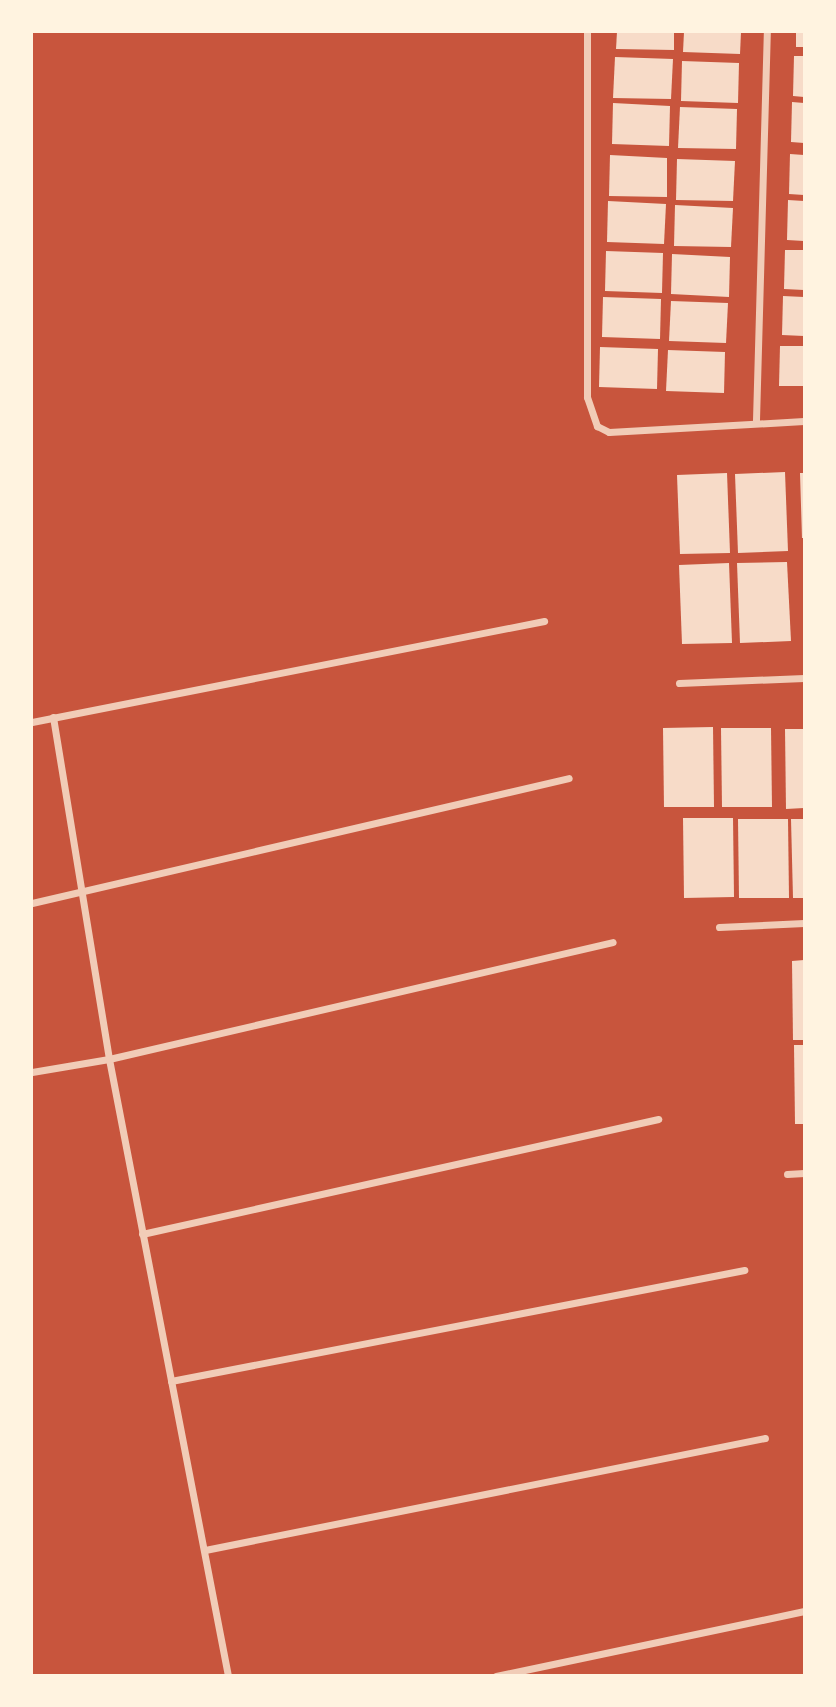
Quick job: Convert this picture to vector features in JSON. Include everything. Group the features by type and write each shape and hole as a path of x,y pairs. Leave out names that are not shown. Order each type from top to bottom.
{"street":[{"path":"587,32 590,412 597,426 609,432 756,421 804,421"},
{"path":"756,421 767,32"},
{"path":"32,722 544,621"},
{"path":"679,683 804,678"},
{"path":"53,717 109,1059 228,1675"},
{"path":"32,903 569,778"},
{"path":"719,927 804,923"},
{"path":"32,1072 109,1059 613,942"},
{"path":"142,1234 658,1119"},
{"path":"786,1174 804,1173"},
{"path":"171,1381 744,1270"},
{"path":"205,1550 765,1438"},
{"path":"496,1675 804,1611"}],"building":[{"path":"617,32 674,32 674,50 616,49"},
{"path":"684,32 741,32 740,54 683,52"},
{"path":"796,32 804,32 804,47 796,47"},
{"path":"794,56 804,56 804,97 793,96"},
{"path":"615,57 673,59 671,99 613,98"},
{"path":"682,61 739,63 738,103 681,101"},
{"path":"792,102 804,103 804,143 791,142"},
{"path":"613,103 670,106 669,146 612,144"},
{"path":"680,107 737,109 736,149 678,148"},
{"path":"790,154 804,155 804,195 789,194"},
{"path":"610,155 667,158 667,197 609,196"},
{"path":"677,159 735,161 733,201 676,200"},
{"path":"788,200 804,201 804,241 787,240"},
{"path":"608,201 666,204 664,244 607,242"},
{"path":"675,205 733,208 731,247 674,246"},
{"path":"785,250 804,250 804,290 784,289"},
{"path":"606,251 663,253 662,293 605,291"},
{"path":"672,254 730,257 729,297 671,294"},
{"path":"783,296 804,297 804,336 782,335"},
{"path":"603,297 661,299 660,339 602,337"},
{"path":"671,301 728,303 726,343 669,341"},
{"path":"780,346 804,346 804,386 779,386"},
{"path":"600,347 658,349 657,389 599,387"},
{"path":"668,350 725,352 724,393 666,391"},
{"path":"785,472 788,551 738,553 735,474"},
{"path":"727,473 730,553 680,554 677,475"},
{"path":"800,473 804,473 804,538 802,538"},
{"path":"787,562 791,641 740,643 737,563"},
{"path":"729,563 732,643 682,644 679,565"},
{"path":"713,727 714,807 664,807 663,728"},
{"path":"721,728 771,728 772,807 722,807"},
{"path":"785,729 804,729 804,808 786,809"},
{"path":"683,818 733,818 734,897 684,898"},
{"path":"738,819 788,819 789,898 739,898"},
{"path":"791,819 804,819 804,898 793,898"},
{"path":"804,960 804,1040 793,1040 792,961"},
{"path":"794,1045 804,1045 804,1124 795,1124"}]}
